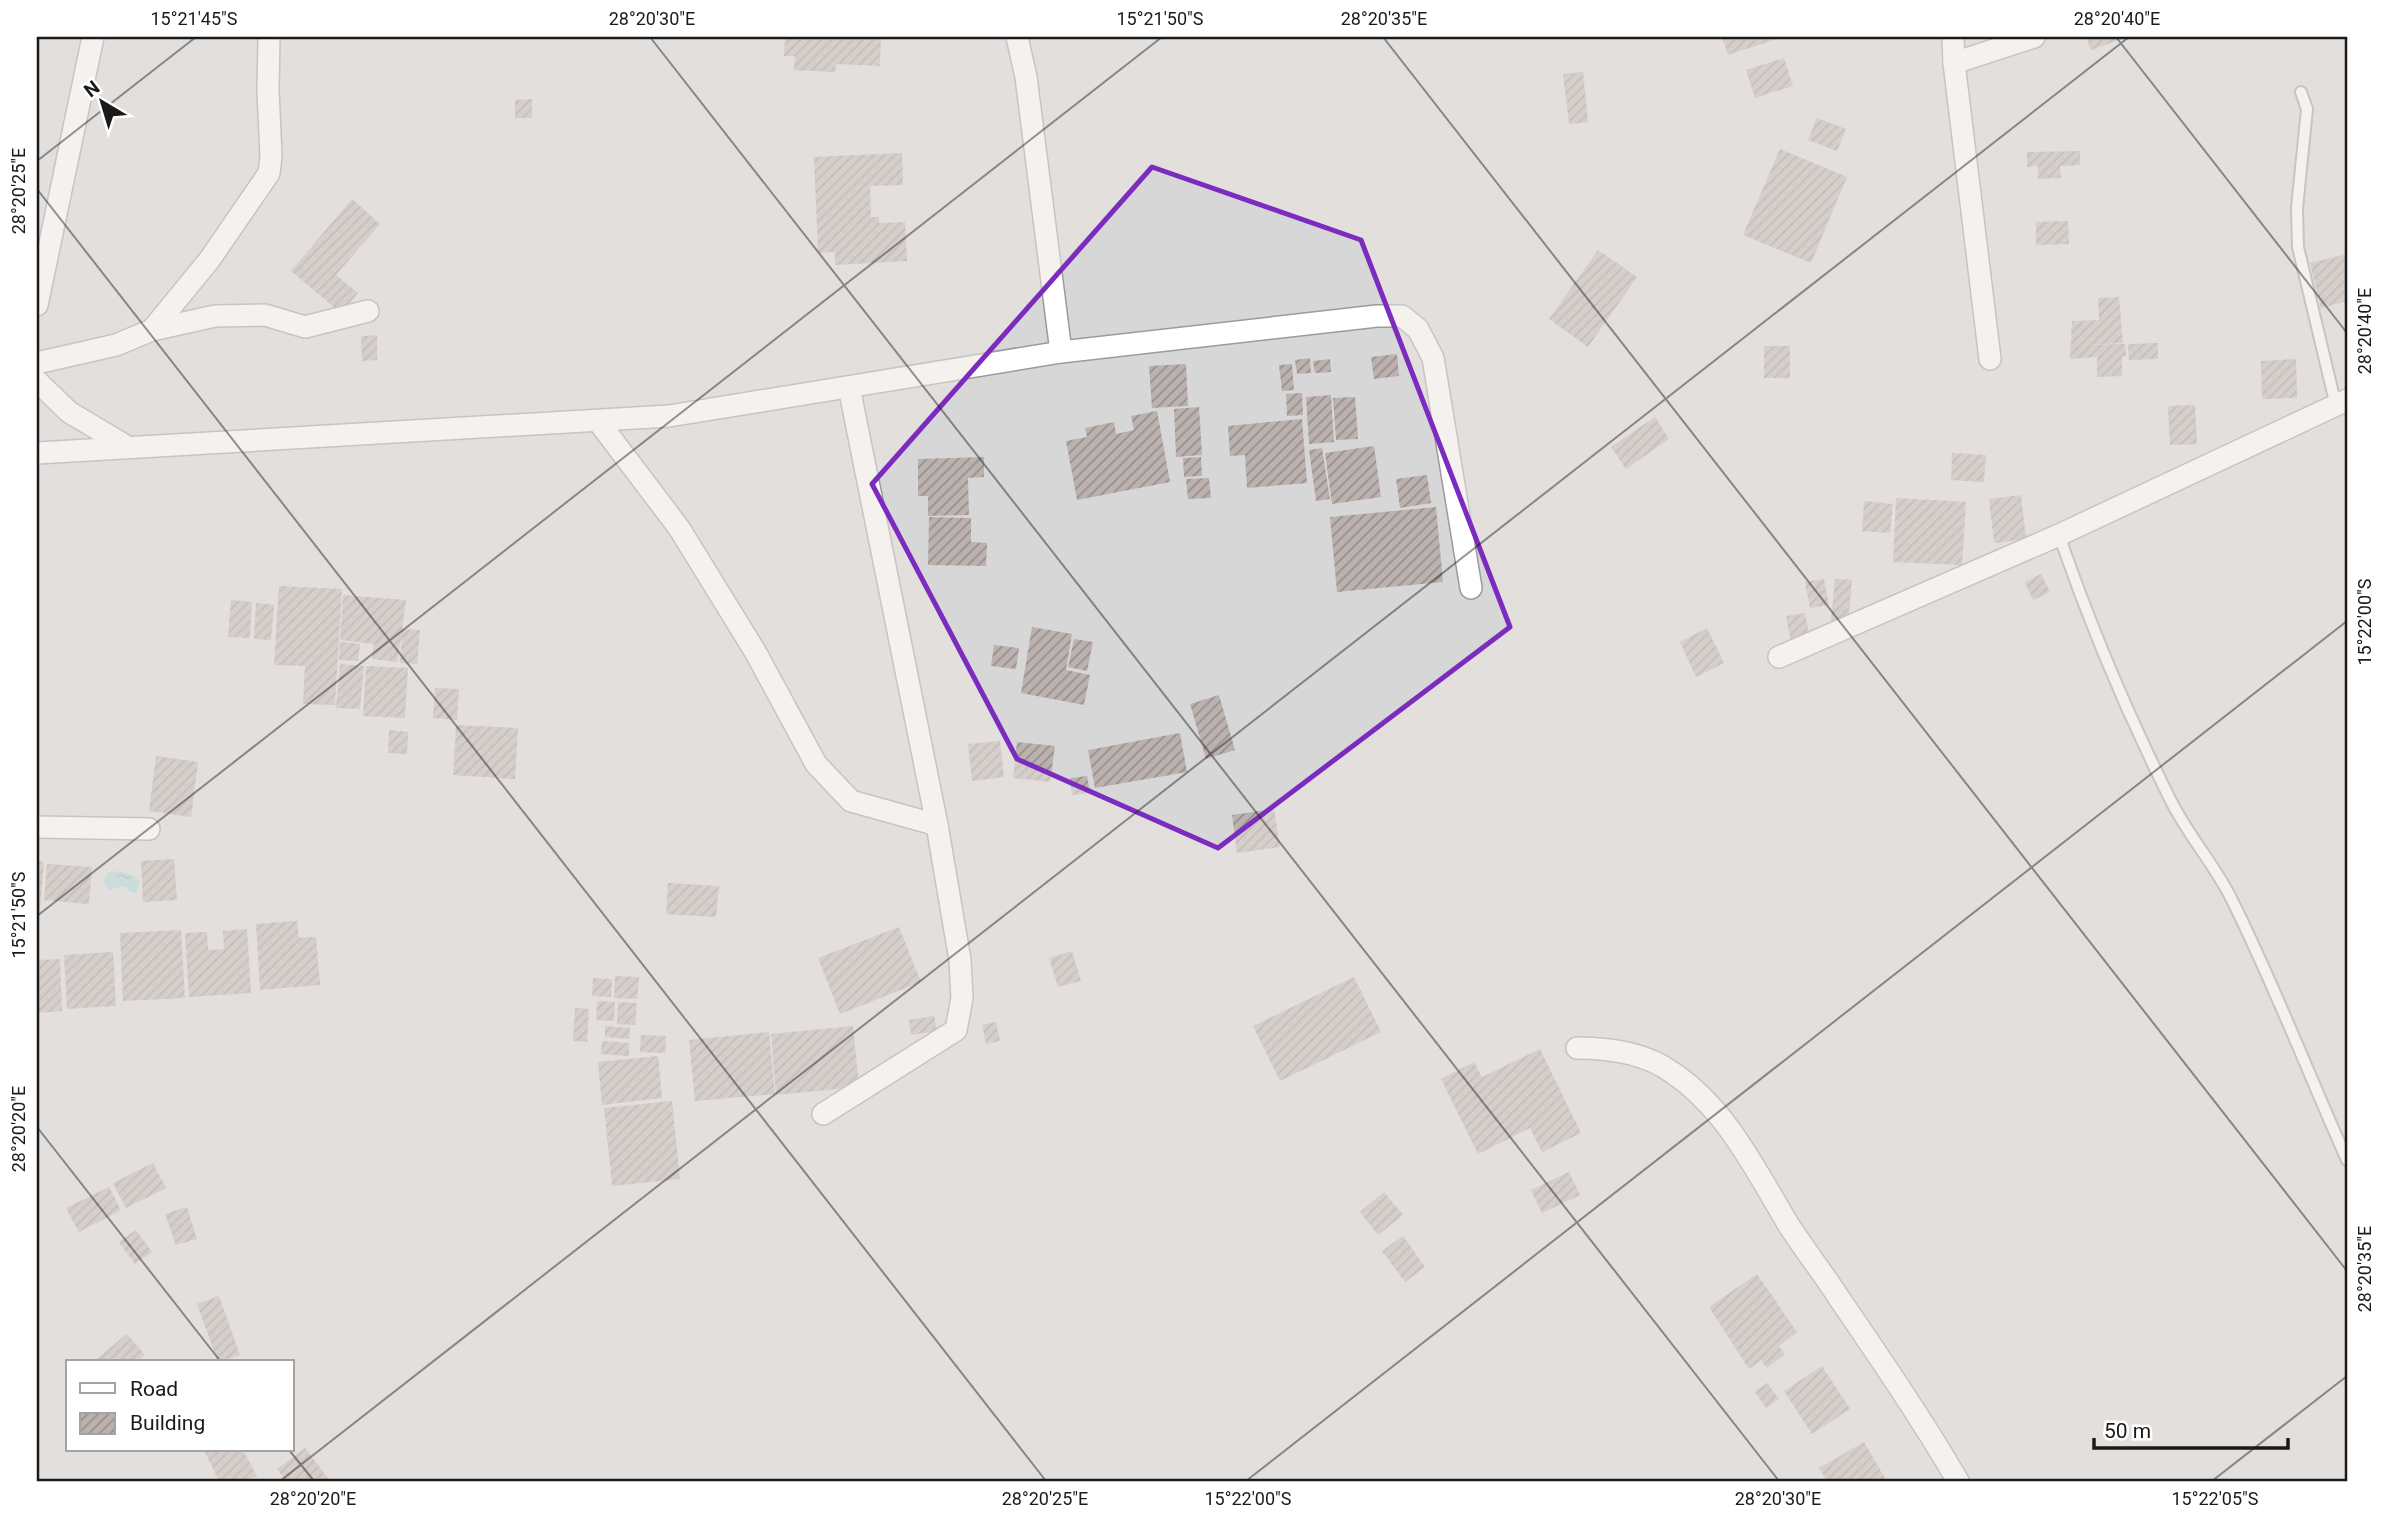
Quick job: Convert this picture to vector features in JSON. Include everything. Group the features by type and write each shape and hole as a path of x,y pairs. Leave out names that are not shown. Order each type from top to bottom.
{"street":[{"path":"37,305 42,263 93,37"},
{"path":"152,330 210,259 269,173 269,37"},
{"path":"1017,37 1026,77 1061,352"},
{"path":"1953,37 1990,359"},
{"path":"1954,63 2034,37"},
{"path":"37,363 116,345 152,330 215,316 265,315 305,327 368,311"},
{"path":"37,453 668,416 1061,352 1377,316 1402,316 1418,329 1433,358 1471,588"},
{"path":"37,381 69,412 126,446"},
{"path":"823,1114 956,1030 962,998 960,960 937,825 849,387"},
{"path":"1779,657 2059,535 2342,403"},
{"path":"598,421 679,528 756,653 816,764 851,801 937,825"},
{"path":"37,827 149,830"},
{"path":"1577,1048 1618,1051 1650,1060 1672,1072 1707,1100 1743,1149 1788,1223 1936,1443 1958,1481"}],"lane":[{"path":"2301,92 2308,109 2297,208 2298,247 2342,403"},
{"path":"2059,535 2083,604 2115,681 2171,802 2229,894 2272,981 2300,1055 2347,1160"}],"highlighted area":[{"path":"1152,167 1361,240 1510,627 1218,848 1017,759 872,484"}],"shaded area":[{"path":"37,37 2347,37 2347,1481 37,1481"}],"water":[{"path":"118,871 135,876 140,883 136,893 130,892 124,886 109,890 103,882 108,873"}],"building":[{"path":"785,37 881,37 880,66 836,64 835,72 794,70 795,56 784,56"},
{"path":"1722,37 1782,37 1728,55"},
{"path":"2086,37 2127,37 2091,50"},
{"path":"1784,58 1793,86 1755,98 1746,70"},
{"path":"1583,72 1588,122 1569,124 1563,74"},
{"path":"532,99 532,118 515,118 515,100"},
{"path":"1817,118 1846,129 1837,151 1808,140"},
{"path":"1780,149 1847,177 1811,263 1743,235"},
{"path":"2080,151 2080,165 2060,166 2061,178 2038,179 2038,166 2027,167 2027,152"},
{"path":"902,153 903,185 870,186 871,217 879,217 879,223 905,222 907,261 835,265 835,252 818,253 814,157"},
{"path":"352,199 380,224 336,275 358,293 341,313 291,271"},
{"path":"2068,221 2069,244 2036,245 2036,222"},
{"path":"1598,250 1637,277 1588,347 1549,319"},
{"path":"2347,254 2347,301 2321,308 2310,263"},
{"path":"2119,297 2123,343 2083,345 2125,344 2126,356 2122,356 2122,376 2097,377 2097,357 2070,359 2072,321 2099,320 2098,298"},
{"path":"377,335 377,360 362,361 361,336"},
{"path":"2158,343 2158,359 2129,360 2128,344"},
{"path":"1764,346 1790,346 1790,378 1764,378"},
{"path":"1397,354 1399,376 1374,379 1371,357"},
{"path":"1310,358 1311,373 1297,374 1295,360"},
{"path":"1330,359 1331,372 1315,373 1313,361"},
{"path":"2296,359 2297,398 2262,399 2261,361"},
{"path":"1186,364 1188,406 1152,408 1149,366"},
{"path":"1292,364 1294,390 1282,391 1279,365"},
{"path":"1302,393 1303,415 1287,416 1286,394"},
{"path":"1331,395 1334,442 1309,444 1306,397"},
{"path":"1355,397 1358,439 1336,440 1333,398"},
{"path":"2195,405 2197,444 2170,445 2168,406"},
{"path":"1199,407 1202,455 1176,457 1174,409"},
{"path":"1157,411 1170,482 1077,500 1066,441 1087,437 1085,428 1114,422 1116,434 1134,430 1131,416"},
{"path":"1655,417 1669,439 1626,469 1611,447"},
{"path":"1302,419 1307,483 1247,488 1245,455 1230,456 1228,426"},
{"path":"1374,446 1381,497 1332,504 1325,453"},
{"path":"1322,448 1330,499 1316,501 1309,450"},
{"path":"1952,453 1986,455 1984,482 1951,480"},
{"path":"984,457 984,477 968,478 969,515 928,516 928,496 918,496 918,459"},
{"path":"1201,457 1202,476 1184,477 1183,458"},
{"path":"1427,475 1431,503 1400,508 1396,479"},
{"path":"1209,478 1211,498 1188,499 1186,479"},
{"path":"2021,495 2026,539 1994,543 1989,499"},
{"path":"1896,498 1966,502 1962,565 1893,562"},
{"path":"1864,501 1893,504 1890,533 1862,531"},
{"path":"1436,507 1443,582 1337,592 1330,517"},
{"path":"929,517 971,518 971,542 987,543 986,566 928,565"},
{"path":"2041,574 2050,592 2033,600 2025,582"},
{"path":"1824,579 1829,605 1810,608 1805,582"},
{"path":"1835,579 1852,580 1848,622 1831,621"},
{"path":"279,586 342,589 335,705 303,704 305,666 274,665"},
{"path":"343,595 406,600 402,629 420,630 417,664 400,663 402,634 397,662 372,659 374,644 340,640"},
{"path":"231,600 252,602 250,638 228,637"},
{"path":"256,603 274,605 271,640 254,639"},
{"path":"1805,613 1810,639 1791,642 1786,616"},
{"path":"1032,627 1072,634 1066,670 1090,675 1084,705 1021,693"},
{"path":"1707,628 1724,663 1696,677 1680,642"},
{"path":"1074,639 1093,642 1087,671 1068,667"},
{"path":"340,642 360,644 358,661 339,660"},
{"path":"994,645 1019,648 1016,669 991,666"},
{"path":"340,664 364,666 360,709 336,708"},
{"path":"366,666 408,668 405,718 363,716"},
{"path":"435,688 459,689 457,720 433,718"},
{"path":"1219,695 1235,750 1206,759 1190,704"},
{"path":"456,725 518,728 515,779 453,775"},
{"path":"389,730 408,732 407,754 388,753"},
{"path":"1180,733 1187,772 1095,788 1088,750"},
{"path":"1000,741 1004,777 972,781 968,744"},
{"path":"1017,742 1055,746 1050,782 1013,778"},
{"path":"156,756 198,762 191,817 149,811"},
{"path":"1087,776 1090,793 1072,795 1070,778"},
{"path":"1274,809 1280,847 1237,853 1232,815"},
{"path":"174,859 177,900 143,902 141,861"},
{"path":"37,861 44,862 39,921 37,921"},
{"path":"47,864 92,867 89,904 44,900"},
{"path":"668,883 719,886 716,917 666,914"},
{"path":"297,921 299,938 316,937 320,985 260,990 256,924"},
{"path":"899,927 921,982 840,1014 818,958"},
{"path":"247,929 251,993 189,997 185,933 207,932 208,950 224,949 223,931"},
{"path":"181,930 185,998 123,1001 120,933"},
{"path":"1072,951 1081,981 1058,987 1049,958"},
{"path":"113,952 116,1006 67,1009 64,955"},
{"path":"60,959 62,1011 37,1013 37,960"},
{"path":"615,976 639,977 637,999 614,998"},
{"path":"1354,977 1381,1032 1280,1081 1253,1026"},
{"path":"593,978 612,979 611,997 592,996"},
{"path":"597,1001 615,1002 614,1021 596,1020"},
{"path":"618,1002 637,1003 635,1025 617,1024"},
{"path":"575,1008 589,1009 587,1042 573,1041"},
{"path":"934,1016 937,1031 911,1035 909,1020"},
{"path":"996,1022 1000,1041 986,1044 982,1025"},
{"path":"605,1026 630,1028 629,1039 605,1037"},
{"path":"853,1026 859,1087 776,1095 771,1034"},
{"path":"769,1032 775,1094 695,1101 689,1040"},
{"path":"641,1035 666,1036 665,1053 640,1052"},
{"path":"602,1041 629,1043 629,1056 601,1054"},
{"path":"1540,1049 1581,1133 1542,1152 1530,1128 1478,1154 1441,1079 1474,1062 1482,1077"},
{"path":"658,1056 662,1098 602,1105 598,1062"},
{"path":"672,1101 680,1179 612,1186 604,1108"},
{"path":"153,1163 166,1188 126,1208 113,1183"},
{"path":"1569,1172 1580,1195 1542,1213 1531,1190"},
{"path":"109,1187 121,1210 79,1232 66,1208"},
{"path":"1384,1192 1403,1215 1378,1235 1360,1212"},
{"path":"187,1207 197,1239 176,1245 165,1214"},
{"path":"136,1230 152,1252 135,1264 119,1242"},
{"path":"1403,1236 1425,1267 1405,1282 1382,1251"},
{"path":"1757,1274 1797,1332 1779,1346 1785,1354 1767,1368 1761,1360 1749,1369 1709,1307"},
{"path":"219,1296 240,1355 217,1360 197,1304"},
{"path":"127,1334 145,1355 139,1360 95,1360"},
{"path":"1822,1366 1850,1409 1812,1434 1784,1391"},
{"path":"1767,1383 1779,1399 1766,1408 1755,1392"},
{"path":"1864,1442 1886,1480 1827,1481 1819,1468"},
{"path":"305,1448 330,1481 286,1481 277,1469"},
{"path":"205,1452 244,1452 257,1476 246,1481 219,1481"}]}
